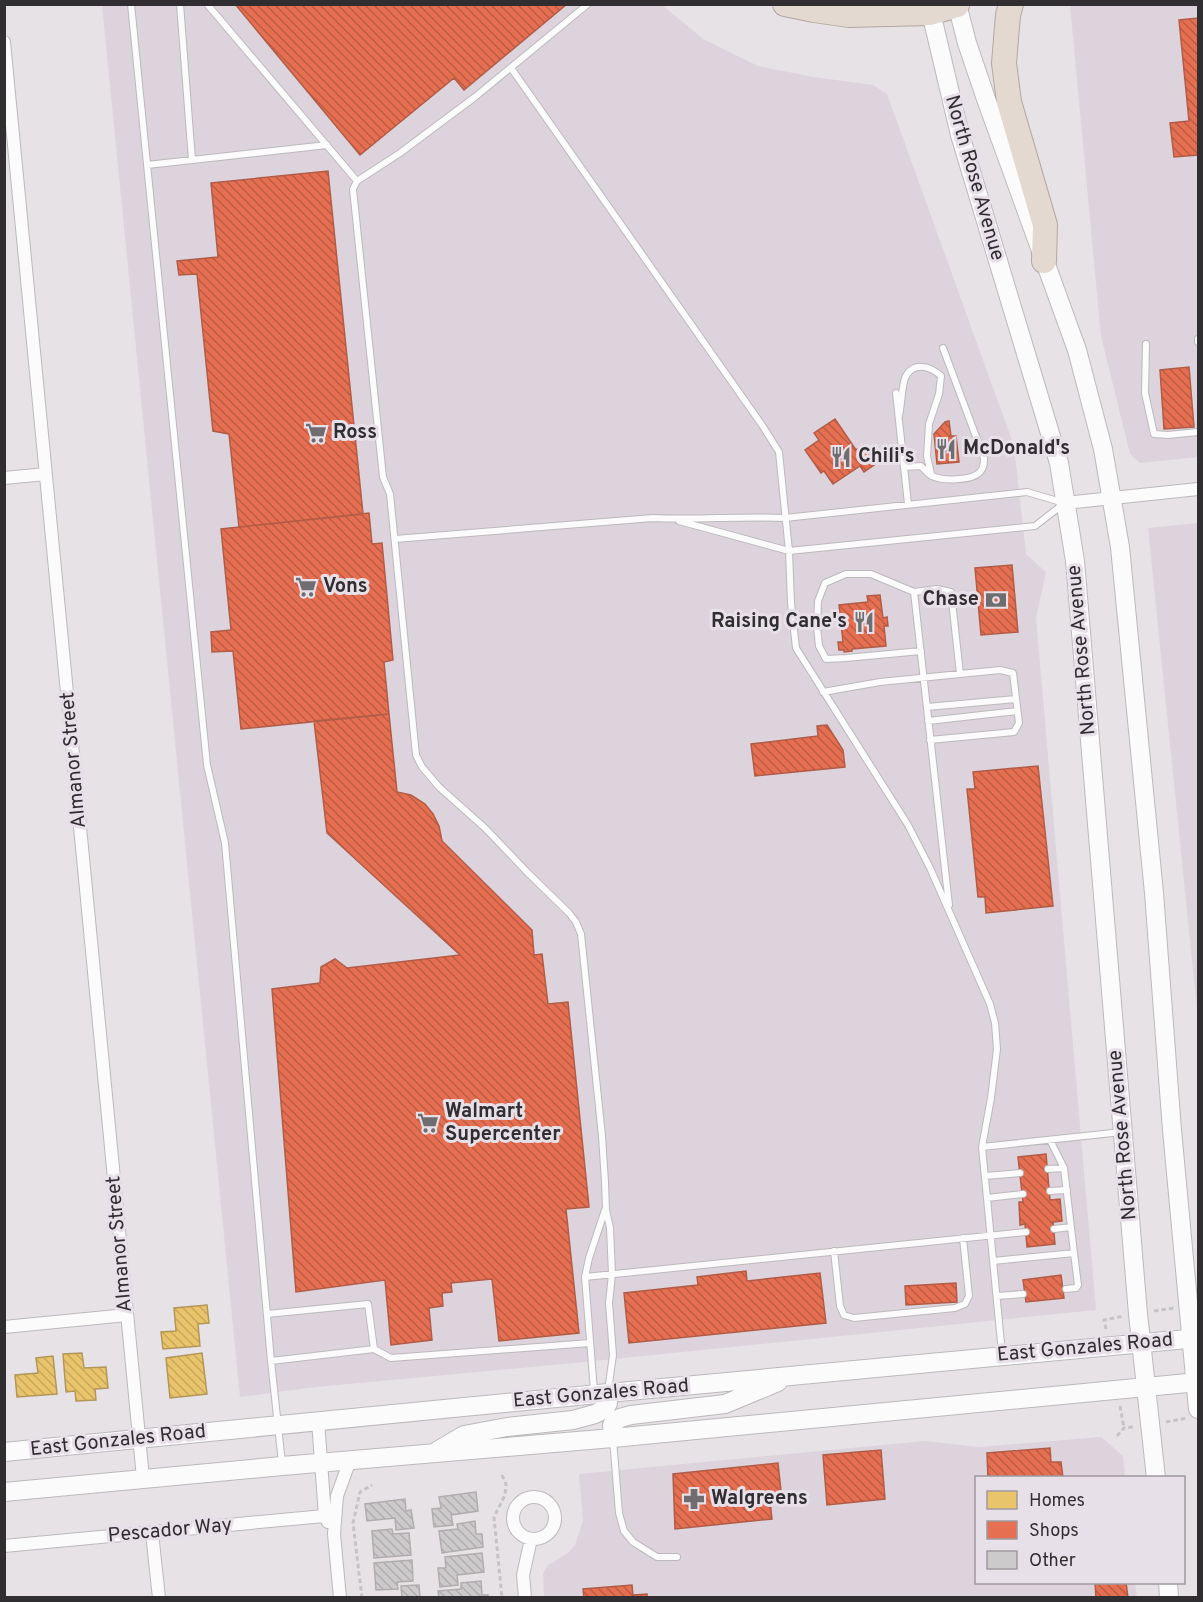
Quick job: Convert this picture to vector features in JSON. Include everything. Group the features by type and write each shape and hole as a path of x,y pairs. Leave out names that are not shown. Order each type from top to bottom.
{"highway":[{"path":"785,4 849,15 957,5"},
{"path":"1011,4 1004,63 1009,102 1045,225 1044,261"}],"main road":[{"name":"North Rose Avenue","path":"957,5 986,99 1077,350 1104,449 1113,497 1120,547 1152,882 1188,1306 1195,1338 1198,1408"},
{"name":"North Rose Avenue","path":"930,9 960,135 1059,463 1075,561 1140,1343 1156,1476"},
{"name":"East Gonzales Road","path":"4,1452 601,1393 1195,1338"},
{"path":"613,1438 612,1425 620,1418 725,1404 791,1376"},
{"name":"East Gonzales Road","path":"4,1492 613,1438 1197,1382"},
{"path":"432,1453 464,1435 507,1426 573,1420 595,1414 604,1409 608,1403 601,1393"}],"street":[{"name":"Almanor Street","path":"4,42 143,1478"},
{"path":"4,478 46,474"},
{"path":"1065,503 1198,489"},
{"path":"4,1327 127,1315"},
{"path":"318,1421 320,1463 334,1534 340,1598"},
{"path":"330,1516 350,1460"},
{"name":"Pescador Way","path":"4,1546 330,1516"},
{"path":"152,1533 159,1598"},
{"path":"525,1598 523,1575 531,1539"}],"lane":[{"path":"131,4 207,765 225,843 282,1466"},
{"path":"180,4 192,160"},
{"path":"207,4 357,181"},
{"path":"588,4 475,97 400,153 357,181 353,189 383,477 390,494 416,755 422,767 439,787 485,828 569,913 581,934 602,1136 606,1210 610,1228 612,1274 609,1303 613,1355 601,1393"},
{"path":"511,68 779,452 789,551 790,603 795,648 908,825 930,868 990,1004 995,1023 997,1049 982,1147 1002,1355"},
{"path":"147,165 327,145"},
{"path":"1146,344 1145,393 1154,434 1198,432"},
{"path":"904,467 921,466 931,475 943,479 968,478 977,475 982,470 984,458 943,348"},
{"path":"899,416 906,378 912,370 921,366 935,370 941,376 939,394 929,424 927,456 931,475"},
{"path":"896,393 908,504"},
{"path":"395,539 653,518 785,518 1027,492 1065,503"},
{"path":"674,519 789,551 1035,526 1065,503"},
{"path":"921,651 826,659 819,646 818,601 825,583 846,574 871,574 914,592 937,589 951,592 960,674"},
{"path":"914,592 950,913"},
{"path":"823,692 880,682 1000,670 1013,673 1019,723 1014,732 930,740"},
{"path":"927,707 1016,699"},
{"path":"928,721 1017,711"},
{"path":"982,1147 1123,1132"},
{"path":"1050,1140 1064,1168 1078,1285 1076,1288 1066,1289"},
{"path":"1048,1169 1064,1168"},
{"path":"985,1176 1020,1173"},
{"path":"1050,1191 1067,1190"},
{"path":"987,1198 1023,1194"},
{"path":"601,1393 590,1343 585,1277 589,1257 606,1210"},
{"path":"1054,1229 1071,1227"},
{"path":"585,1277 1026,1232"},
{"path":"834,1251 840,1306 844,1315 854,1318 955,1308 965,1304 969,1296 963,1238"},
{"path":"993,1261 1074,1253"},
{"path":"997,1296 1023,1294"},
{"path":"267,1314 368,1304 375,1349"},
{"path":"271,1360 375,1349 392,1358 590,1343"},
{"path":"613,1438 624,1531 633,1542 657,1557 677,1557"}],"path":[{"path":"1117,1436 1124,1428"},
{"path":"502,1475 506,1484 505,1495 494,1517 502,1598"},
{"path":"362,1598 353,1523 360,1492 372,1485"}],"shaded area":[{"path":"102,5 662,5 703,39 758,66 813,77 873,85 887,94 1014,446 1026,554 1046,572 1036,618 1096,1310 316,1387 240,1397"},
{"path":"1070,5 1198,5 1198,457 1140,463 1130,454 1101,336"},
{"path":"1198,523 1198,1019 1148,528"},
{"path":"1101,1437 1123,1456 1125,1476 975,1476 975,1584 1135,1584 1137,1597 544,1598 543,1574 548,1565 568,1553 575,1545 583,1520 579,1474 925,1441 979,1447"}],"building: Homes":[{"path":"207,1305 209,1323 198,1324 200,1346 163,1349 161,1332 176,1331 174,1308"},
{"path":"82,1353 84,1368 106,1367 108,1388 95,1389 96,1400 76,1401 75,1391 66,1392 63,1354"},
{"path":"202,1353 207,1394 170,1398 166,1358"},
{"path":"53,1356 57,1394 17,1397 15,1375 38,1373 36,1358"}],"building: Shops":[{"path":"235,4 567,4 464,90 454,78 360,155"},
{"path":"1198,18 1198,155 1174,157 1170,123 1189,121 1179,20"},
{"path":"328,171 363,514 239,527 229,434 213,431 197,274 179,275 177,261 218,257 211,183"},
{"path":"1189,367 1194,427 1164,429 1160,370"},
{"name":"Chili's","path":"835,419 856,450 864,445 877,463 864,472 860,466 833,484 824,471 821,473 805,450 819,440 814,433"},
{"name":"McDonald's","path":"949,421 951,436 956,436 959,462 937,464 934,434 945,422"},
{"name":"Vons","path":"369,513 372,544 382,543 393,660 384,662 389,714 241,729 233,651 212,652 211,632 231,630 221,529"},
{"name":"Chase","path":"1012,565 1018,632 981,635 975,568"},
{"name":"Raising Cane's","path":"880,595 883,618 887,617 888,626 884,626 886,646 852,649 852,651 844,652 844,650 839,650 838,642 843,642 839,605 868,602 867,596"},
{"path":"389,714 397,792 411,795 425,804 439,826 442,841 532,930 534,955 542,954 548,1004 568,1002 589,1207 566,1209 579,1333 499,1341 492,1279 451,1283 452,1292 442,1293 443,1306 429,1308 432,1340 391,1345 385,1280 296,1292 272,989 320,983 321,967 335,959 347,968 460,955 327,833 314,721"},
{"path":"827,725 843,750 845,767 755,776 751,744 818,736 817,726"},
{"path":"1038,766 1053,906 986,913 985,897 978,897 967,789 975,789 973,772"},
{"path":"1046,1154 1050,1200 1060,1199 1062,1221 1053,1222 1055,1244 1027,1247 1025,1224 1020,1225 1019,1202 1023,1202 1018,1157"},
{"path":"746,1271 747,1281 820,1273 826,1323 629,1343 624,1293 698,1285 697,1277"},
{"path":"1061,1275 1064,1298 1026,1302 1023,1280"},
{"path":"956,1283 957,1302 906,1305 905,1286"},
{"path":"1050,1448 1051,1462 1061,1462 1063,1476 988,1476 987,1453"},
{"path":"881,1450 885,1499 827,1505 823,1455"},
{"path":"778,1463 782,1500 770,1501 772,1519 675,1529 673,1474"},
{"path":"1095,1584 1126,1584 1128,1598 1096,1598"},
{"path":"632,1585 633,1595 647,1594 647,1598 584,1598 583,1589"}],"building: Other":[{"path":"476,1492 478,1511 451,1515 453,1525 434,1527 432,1509 441,1508 439,1497"},
{"path":"405,1499 406,1511 411,1510 414,1528 396,1530 395,1518 367,1521 365,1504"},
{"path":"475,1521 476,1534 482,1534 483,1547 442,1553 439,1531 458,1529 457,1524"},
{"path":"392,1529 393,1534 409,1533 411,1555 374,1558 372,1531"},
{"path":"482,1553 484,1572 457,1575 458,1585 440,1587 438,1568 446,1568 445,1557"},
{"path":"412,1560 413,1581 397,1582 398,1589 376,1590 374,1563"},
{"path":"481,1581 482,1595 488,1595 488,1598 439,1598 438,1591 461,1589 461,1583"},
{"path":"419,1585 420,1598 402,1598 401,1586"}],"place":[{"name":"Ross","path":"316,433"},
{"name":"McDonald's","path":"946,449"},
{"name":"Chili's","path":"841,457"},
{"name":"Vons","path":"306,587"},
{"name":"Chase","path":"996,600"},
{"name":"Raising Cane's","path":"864,622"},
{"name":"Walmart Supercenter","path":"428,1123"},
{"name":"Walgreens","path":"694,1499"}]}
